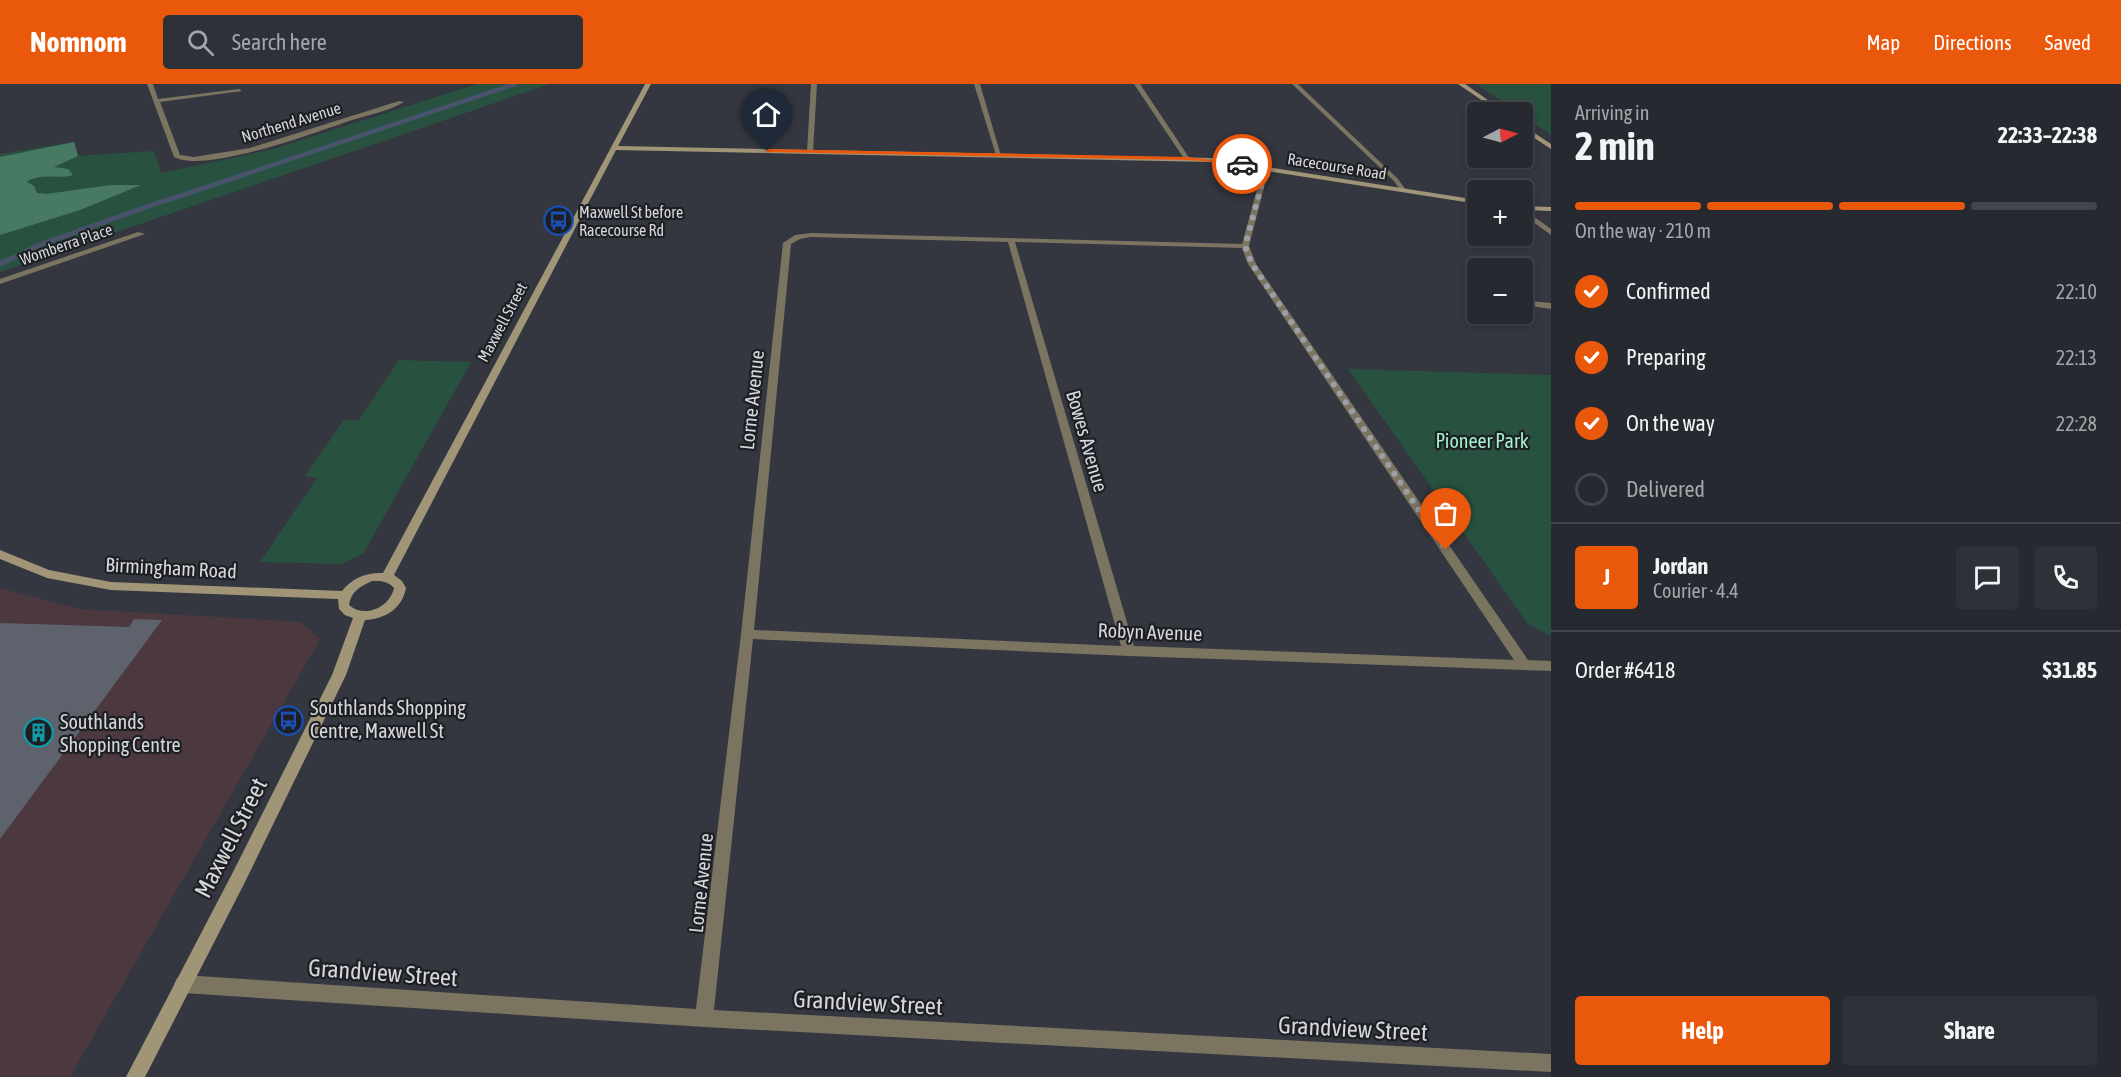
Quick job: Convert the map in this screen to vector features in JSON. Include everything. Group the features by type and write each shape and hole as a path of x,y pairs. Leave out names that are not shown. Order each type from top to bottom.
{"street":[{"path":"150,84 157,101 239,91"},
{"name":"Maxwell Street","path":"387,577 648,84"},
{"path":"810,151 814,84"},
{"path":"977,84 999,155"},
{"path":"1137,84 1187,159"},
{"path":"1295,84 1396,180 1403,190"},
{"path":"1461,84 1487,102"},
{"name":"Northend Avenue","path":"157,101 177,157 188,160 210,158 256,148 401,102"},
{"path":"1533,135 1551,147"},
{"name":"Racecourse Road","path":"615,148 1187,159 1266,168 1467,200"},
{"path":"1266,168 1245,246 1252,264 1524,664"},
{"path":"1533,209 1551,210"},
{"path":"1533,218 1551,233"},
{"name":"Womberra Place","path":"0,282 141,234"},
{"name":"Lorne Avenue","path":"704,1018 747,634 785,246 793,239 811,235 1245,246"},
{"name":"Bowes Avenue","path":"1011,241 1129,651"},
{"path":"1533,304 1551,306"},
{"name":"Birmingham Road","path":"0,554 47,574 111,586 345,594"},
{"path":"387,577 393,579 400,588 397,600 377,614 360,616 346,611 343,606 345,594 363,580 387,577"},
{"name":"Maxwell Street","path":"135,1077 342,669 360,616"},
{"name":"Robyn Avenue","path":"747,634 1551,666"},
{"name":"Grandview Street","path":"183,984 704,1018 1551,1064"}],"shaded area":[{"path":"0,588 80,609 301,622 320,639 70,1077 0,1077"}],"green space":[{"path":"477,84 550,84 0,272 0,154 74,142 78,156 154,151 161,173 270,150"},
{"path":"1476,84 1551,84 1551,135 1533,123 1533,102 1503,102"},
{"path":"74,142 78,156 54,167 68,169 73,175 38,177 27,182 34,186 37,193 46,194 111,185 141,185 80,210 0,235 0,157"},
{"path":"399,360 471,362 363,554 340,564 260,562 317,478 305,476 344,420 359,420"},
{"name":"Pioneer Park","path":"1348,369 1551,375 1551,636 1528,624"}],"building":[{"name":"Southlands Shopping Centre","path":"134,619 162,620 0,839 0,623 129,627"}],"waterway":[{"path":"165,201 515,84"},
{"path":"0,264 42,244 169,199"}],"way so far":[{"path":"1242,164 1266,168 1245,246 1252,264 1446,550"}],"place":[{"name":"Maxwell St before Racecourse Rd","path":"558,221"},
{"name":"Southlands Shopping Centre, Maxwell St","path":"289,720"},
{"name":"Southlands Shopping Centre","path":"39,733"}],"route":[{"path":"767,151 1187,159 1242,164"}]}
